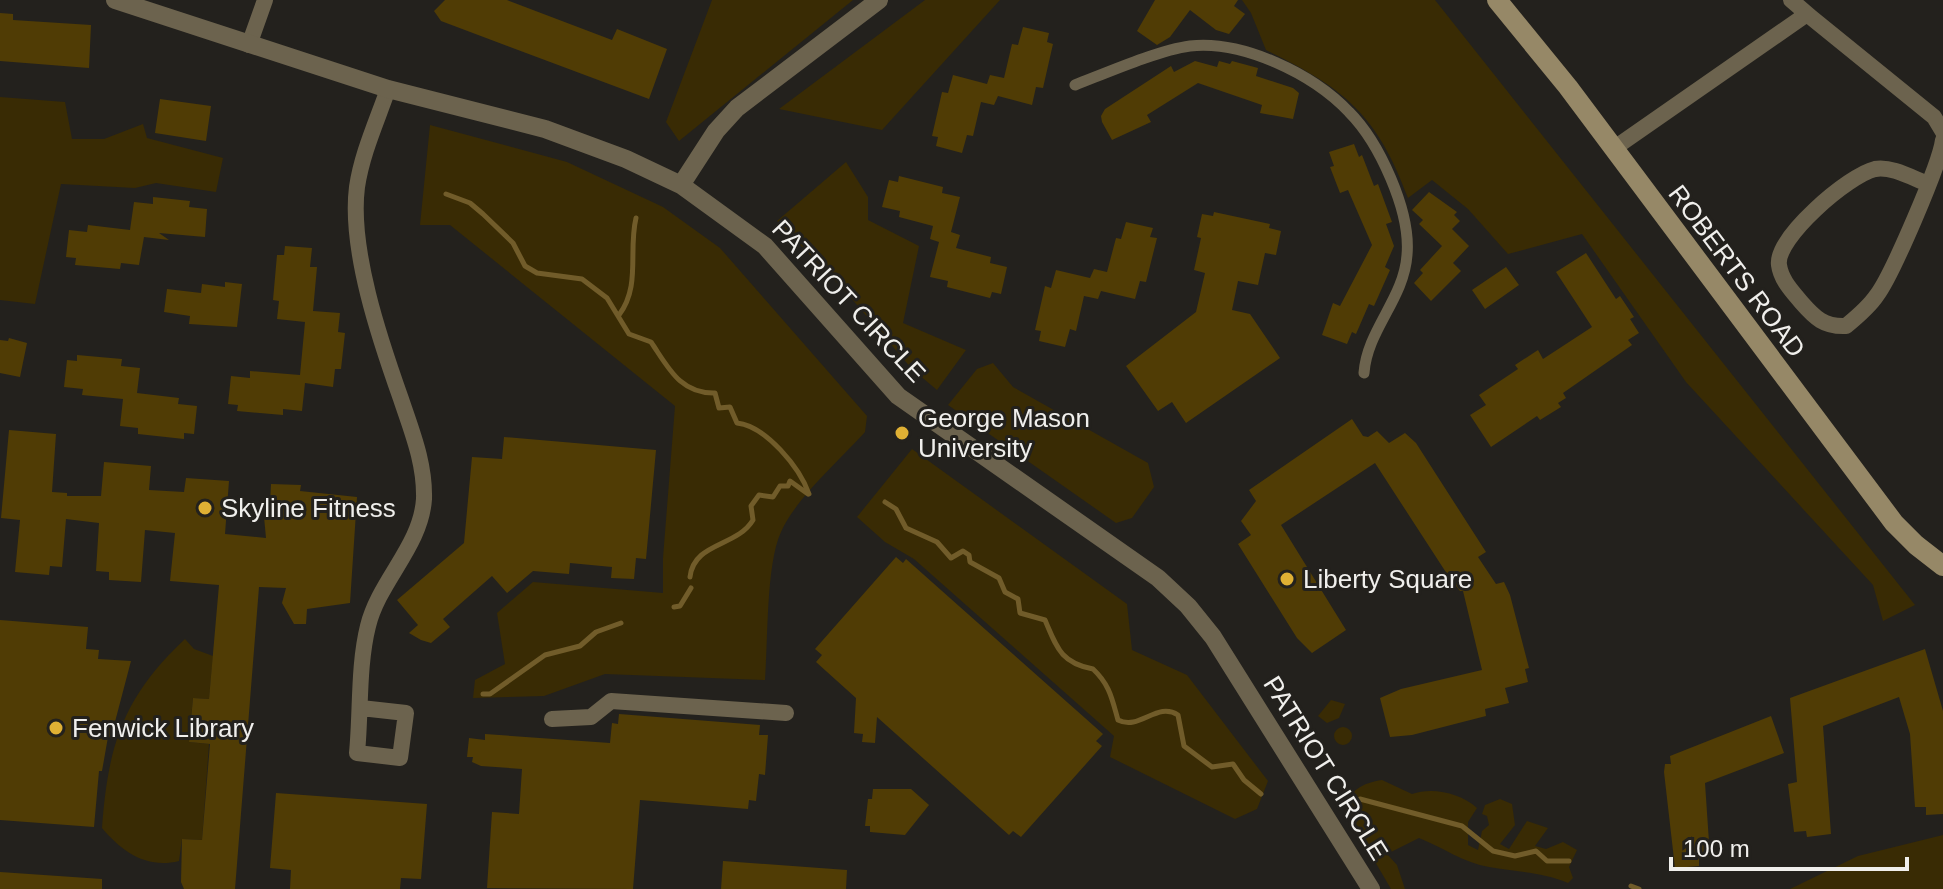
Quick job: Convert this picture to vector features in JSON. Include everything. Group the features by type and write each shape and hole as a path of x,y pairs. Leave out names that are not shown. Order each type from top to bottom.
{"main road":[{"name":"ROBERTS ROAD","path":"1497,0 1876,499 1916,545 1943,566"}],"street":[{"name":"PATRIOT CIRCLE","path":"115,0 388,89 545,129 626,159 681,185 765,246 898,396 1158,578 1188,606 1213,637 1371,889"},
{"path":"249,45 265,0"},
{"path":"681,185 716,131 737,108 879,0"},
{"path":"1791,0 1934,117 1943,132"},
{"path":"1613,149 1809,16"},
{"path":"1075,85 1190,46 1232,49 1273,63 1313,83 1351,114 1387,169 1403,216 1408,252 1397,292 1365,355 1364,373"},
{"path":"361,708 368,626 381,592 408,545 424,502 422,467 411,421 402,402 359,255 356,206 360,172 388,89"},
{"path":"1928,184 1897,171 1875,169 1855,179 1801,222 1782,247 1779,265 1787,284 1812,315 1829,327 1846,326 1879,294 1928,184 1943,140"},
{"path":"552,719 591,717 611,701 786,713"}],"shaded area":[{"path":"712,0 853,0 679,141 666,122"},
{"path":"925,0 1000,0 882,130 779,109"},
{"path":"1242,0 1435,0 1915,605 1883,621 1873,585 1686,382 1582,234 1508,254 1468,209 1432,180 1408,198 1384,145 1370,124 1337,91 1266,50 1251,13"},
{"path":"0,97 65,102 72,139 104,139 143,124 147,138 223,158 216,192 156,183 135,188 61,184 35,304 0,300"},
{"path":"430,125 567,162 663,207 720,248 867,416 865,432 797,506 781,532 770,583 765,680 605,674 544,696 473,698 475,680 505,664 497,613 533,582 663,593 675,406 450,225 420,225"},
{"path":"846,162 868,197 868,220 919,246 903,323 966,350 937,390 912,369 845,291 777,221"},
{"path":"993,363 1013,387 1148,463 1154,487 1132,518 1116,523 948,405 977,369"},
{"path":"912,449 1127,604 1132,650 1187,675 1268,781 1257,809 1235,819 1110,757 1114,736 914,559 885,542 857,517"},
{"path":"185,639 194,649 213,656 209,699 193,698 189,742 209,744 202,840 182,839 179,861 156,863 127,851 102,828 105,798 115,747 133,702 164,660"},
{"path":"1331,700 1345,704 1339,718 1327,723 1318,716"},
{"path":"1343,727 1352,736 1343,745 1334,736"},
{"path":"1382,780 1412,794 1437,791 1454,795 1477,808 1468,822 1468,845 1478,850 1482,831 1489,825 1487,816 1482,814 1485,805 1500,799 1512,804 1515,825 1500,844 1509,849 1527,821 1548,828 1535,846 1546,849 1563,842 1577,850 1569,867 1573,878 1568,883 1539,874 1480,865 1419,838 1387,854 1397,865 1405,889 1391,889 1346,812 1349,798 1357,789"},
{"path":"1943,835 1943,889 1790,889 1858,856"}],"building":[{"path":"445,0 507,0 612,40 617,29 667,49 649,99 441,21 434,11"},
{"path":"1155,0 1238,0 1234,6 1245,14 1229,34 1216,30 1190,10 1170,37 1157,45 1137,31"},
{"path":"0,13 13,14 13,20 91,25 89,68 0,61"},
{"path":"1023,27 1049,33 1047,42 1053,44 1043,88 1036,87 1032,105 998,96 994,105 981,102 973,136 967,135 962,153 936,146 938,137 932,136 942,92 948,93 953,75 987,84 990,75 1004,78 1012,44 1018,45"},
{"path":"1195,61 1217,67 1219,61 1230,64 1232,61 1258,68 1256,76 1293,88 1299,93 1293,119 1260,113 1262,105 1198,83 1147,115 1151,122 1112,140 1102,122 1105,109 1171,66 1174,72"},
{"path":"160,99 211,106 206,141 155,133"},
{"path":"1354,144 1359,157 1362,155 1374,186 1378,184 1392,222 1386,224 1394,246 1385,267 1390,270 1374,306 1369,304 1356,334 1352,332 1347,344 1322,335 1333,303 1340,306 1372,245 1348,190 1340,193 1330,167 1334,166 1329,152"},
{"path":"899,176 943,187 942,193 960,197 951,232 960,235 956,248 991,257 990,263 1007,267 1001,294 992,292 990,298 947,287 948,281 930,277 939,242 930,239 933,226 899,217 900,211 882,207 889,180 898,182"},
{"path":"1429,192 1457,212 1454,215 1460,221 1452,229 1469,246 1453,263 1461,271 1431,301 1414,283 1423,273 1420,270 1442,246 1419,224 1423,220 1412,210"},
{"path":"153,197 190,201 189,207 207,209 205,237 159,233 169,240 144,237 139,265 121,263 120,269 75,265 76,258 66,257 69,230 87,232 88,225 130,230 134,202 153,204"},
{"path":"1214,212 1270,224 1269,228 1281,231 1276,255 1265,253 1258,285 1238,281 1232,310 1250,314 1280,358 1186,423 1172,402 1158,411 1126,366 1196,312 1205,273 1194,270 1201,238 1197,237 1202,214 1213,216"},
{"path":"1126,222 1153,228 1150,237 1157,238 1146,282 1140,281 1135,299 1101,291 1098,299 1084,296 1076,331 1070,329 1065,347 1039,341 1041,331 1035,330 1045,286 1051,288 1056,270 1090,278 1094,269 1107,272 1116,238 1121,239"},
{"path":"285,246 312,248 310,267 317,267 313,311 340,313 338,332 345,333 341,369 335,369 333,387 305,383 302,411 283,409 283,415 237,411 238,405 228,404 231,376 250,378 250,371 300,375 305,322 277,319 279,301 273,300 277,255 284,255"},
{"path":"1586,253 1616,299 1620,296 1634,317 1630,319 1639,333 1628,340 1632,345 1563,393 1566,398 1558,403 1561,407 1540,420 1537,416 1491,447 1470,415 1486,405 1479,395 1518,369 1515,365 1538,350 1543,359 1592,327 1556,272"},
{"path":"1506,267 1519,285 1485,309 1472,290"},
{"path":"225,282 242,284 237,327 189,324 190,316 164,312 167,289 201,293 202,284 225,287"},
{"path":"9,338 27,343 20,377 0,373 0,340 8,341"},
{"path":"77,355 122,359 121,366 140,368 137,393 179,398 178,404 197,406 194,434 184,433 184,439 138,434 138,428 120,426 123,399 82,395 83,389 64,387 67,360 77,361"},
{"name":"Liberty Square","path":"1352,419 1363,436 1368,437 1377,431 1389,443 1405,433 1416,443 1486,552 1478,557 1496,584 1504,582 1510,595 1529,668 1525,669 1528,682 1505,688 1509,703 1485,709 1486,716 1412,735 1390,737 1380,698 1401,689 1482,670 1463,591 1449,577 1375,463 1281,525 1346,630 1312,653 1297,638 1238,544 1251,535 1241,521 1256,501 1249,490"},
{"path":"9,430 56,434 52,492 67,493 67,496 101,496 104,462 151,466 149,490 184,492 186,478 229,481 225,534 266,538 263,506 270,505 271,484 301,485 300,491 357,497 350,603 307,609 306,624 294,624 282,603 286,588 259,587 235,889 184,889 181,882 182,839 202,840 210,744 189,742 193,698 209,699 219,585 170,581 175,533 145,530 141,582 109,580 109,572 96,571 99,523 66,519 62,567 50,566 49,575 15,572 20,520 1,518"},
{"path":"504,437 656,450 646,559 636,558 634,579 611,578 612,567 570,563 569,574 533,571 507,593 492,576 443,619 450,627 431,643 421,640 409,633 418,625 397,600 464,543 472,457 502,459"},
{"path":"896,557 903,563 906,559 1103,734 1096,741 1102,746 1021,837 1013,831 1009,835 877,717 875,743 862,742 863,734 854,733 856,698 816,662 822,655 815,649"},
{"name":"Fenwick Library","path":"0,620 88,627 86,649 99,650 98,659 131,661 111,737 108,737 102,771 99,771 94,827 0,820"},
{"path":"1925,649 1943,711 1943,814 1926,815 1926,807 1915,807 1910,734 1899,697 1823,726 1831,834 1807,837 1806,831 1794,832 1788,784 1797,782 1790,698"},
{"path":"619,714 760,725 759,735 768,735 765,775 759,774 756,801 749,800 748,809 640,800 633,889 487,888 492,812 519,814 522,769 481,766 472,762 473,757 467,757 469,738 485,740 485,734 610,743 612,723 618,724"},
{"path":"1771,716 1784,753 1705,783 1710,857 1699,858 1699,866 1675,868 1664,772 1665,764 1671,764 1670,756"},
{"path":"873,789 911,789 929,805 905,835 870,832 870,826 865,826 868,799 872,799"},
{"path":"276,793 427,804 421,879 401,878 400,889 290,889 291,870 270,868"},
{"path":"723,861 847,870 846,889 721,889"},
{"path":"0,872 102,879 102,889 0,889"}],"waterway":[{"path":"446,194 470,203 483,214 513,243 525,266 537,273 582,279 607,298 629,334 651,342 669,369 684,384 715,393 719,408 730,407 737,423 770,440 798,472 809,494"},
{"path":"619,315 630,292 636,218"},
{"path":"690,577 699,557 746,529 753,520 751,506 759,495 773,497 780,486 788,486 790,481 808,494"},
{"path":"885,502 896,509 906,528 937,542 951,558 963,551 969,555 970,562 999,578 1005,592 1018,599 1020,613 1045,620 1062,653 1074,663 1093,669 1103,681 1118,720 1134,722 1163,711 1178,715 1184,746 1212,767 1233,764 1244,780 1261,794"},
{"path":"674,607 680,606 691,588"},
{"path":"483,694 490,694 545,655 580,646 596,632 621,623"},
{"path":"1360,799 1462,826 1493,851 1515,856 1536,851 1547,861 1569,861"},
{"path":"1631,886 1639,889"}],"place":[{"name":"George Mason University","path":"902,433"},
{"name":"Skyline Fitness","path":"205,508"},
{"name":"Liberty Square","path":"1287,579"},
{"name":"Fenwick Library","path":"56,728"}]}
